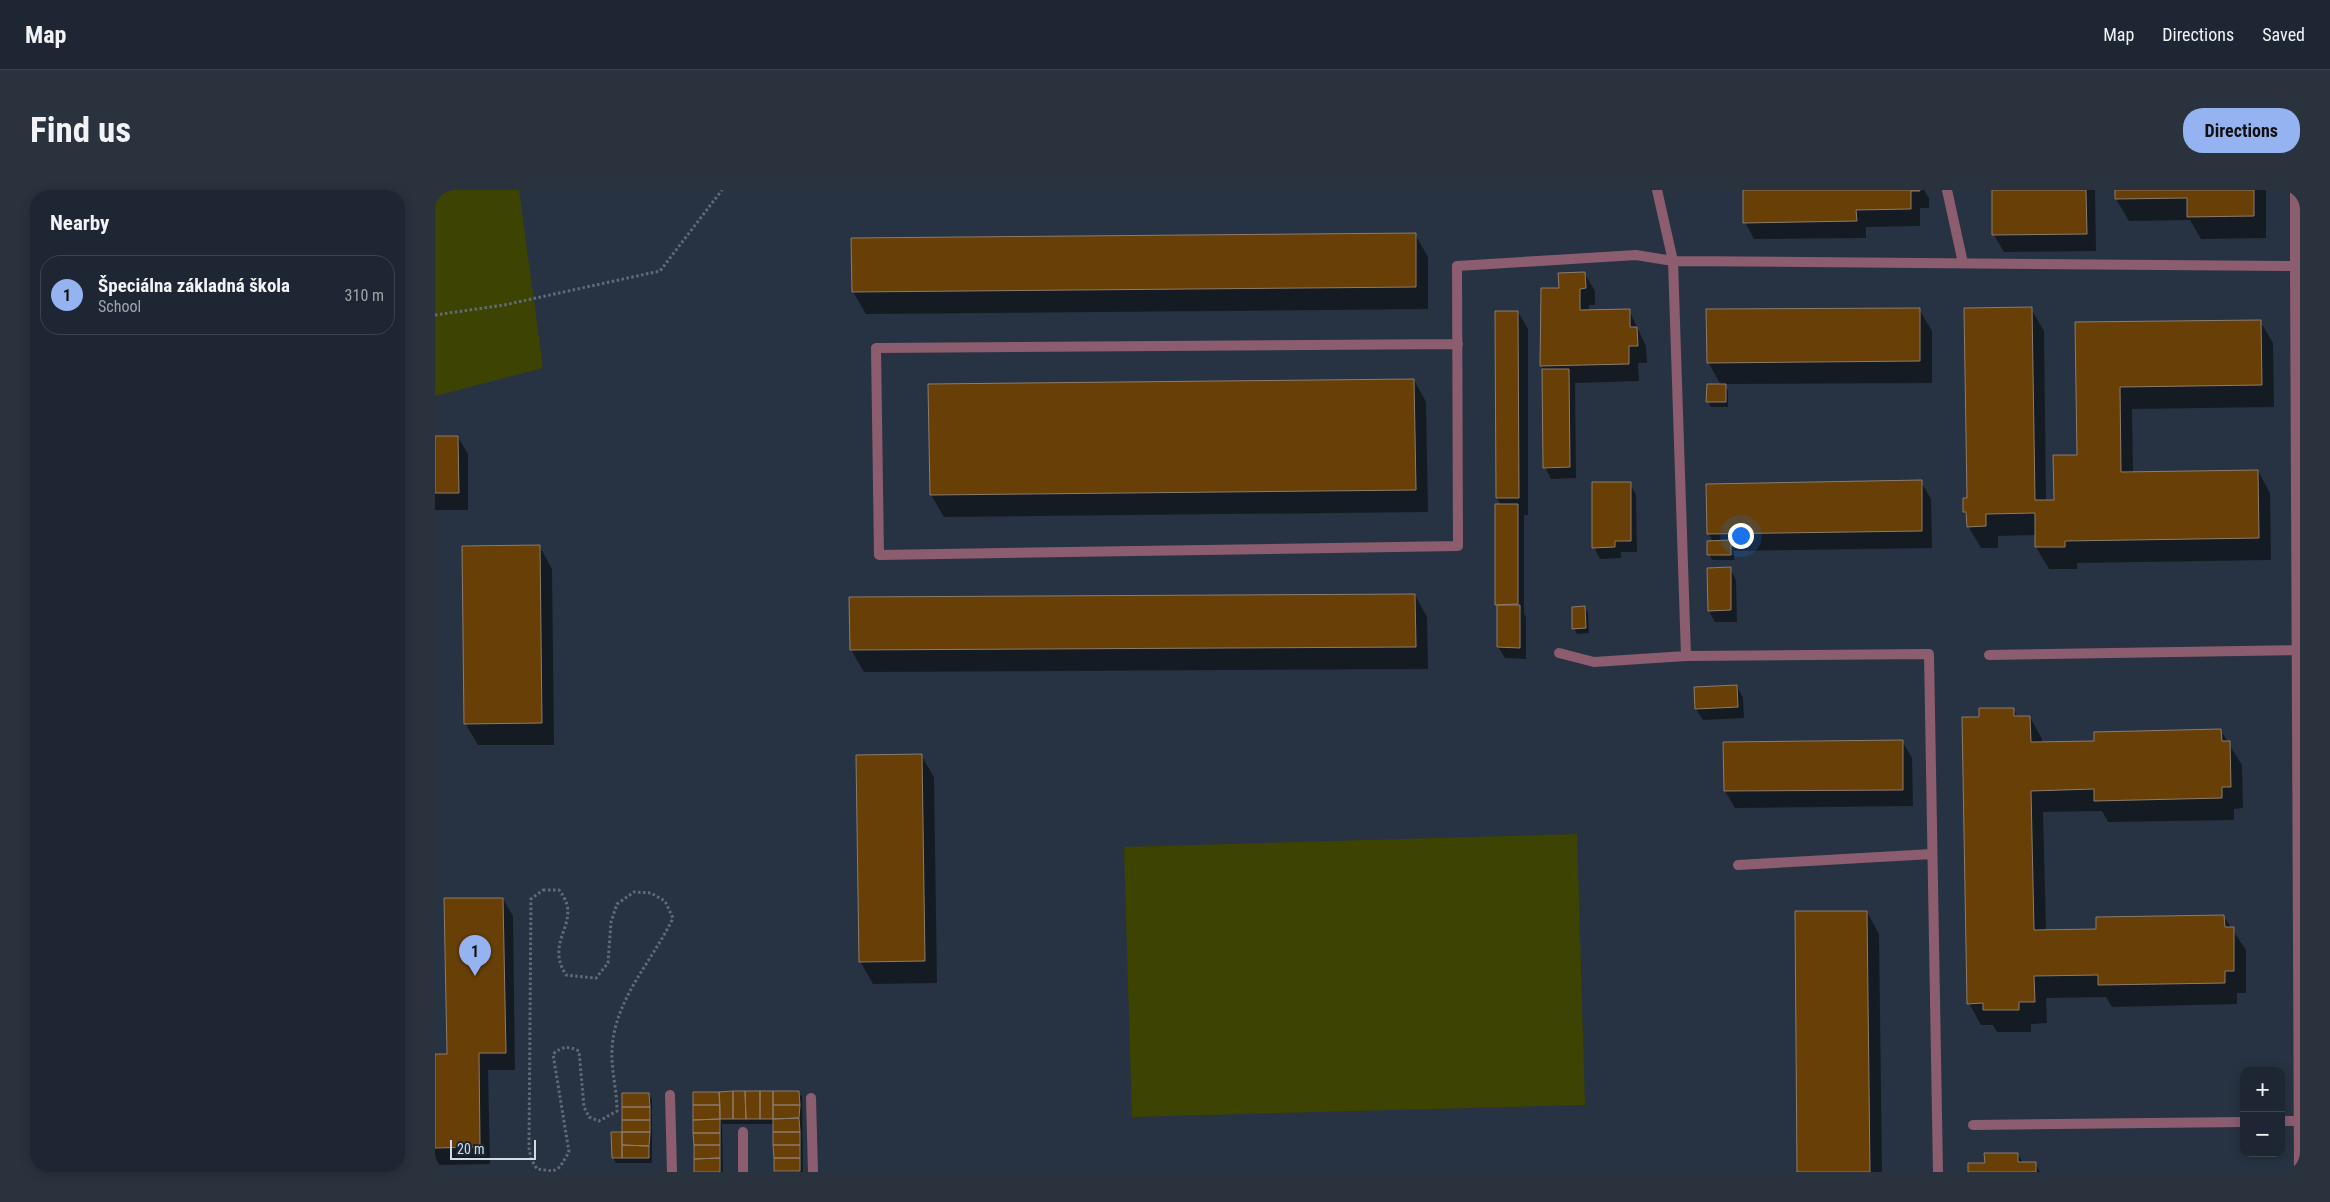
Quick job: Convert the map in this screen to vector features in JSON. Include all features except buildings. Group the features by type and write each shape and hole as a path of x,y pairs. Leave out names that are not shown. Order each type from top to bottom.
{"lane":[{"path":"1657,190 1673,261 1686,656"},
{"path":"1947,190 1963,264"},
{"path":"2295,190 2298,266 2299,1172"},
{"path":"1458,344 876,348 879,555 1458,546 1458,344 1457,266 1636,254 1673,261 2298,266"},
{"path":"1989,655 2297,650"},
{"path":"1559,652 1594,662 1686,656 1929,654 1938,1172"},
{"path":"1738,865 1932,854"},
{"path":"670,1095 672,1172"},
{"path":"811,1098 813,1172"},
{"path":"2285,1121 2299,1121"},
{"path":"1973,1126 2240,1122"},
{"path":"743,1132 743,1172"}],"path":[{"path":"435,315 503,305 660,271 722,190"},
{"path":"543,890 559,890 567,900 568,920 558,944 558,963 566,975 596,978 608,963 611,922 617,904 634,892 651,893 665,901 673,918 662,941 629,990 617,1021 612,1049 617,1111 599,1121 589,1117 584,1106 579,1051 569,1046 561,1048 553,1054 569,1152 560,1167 546,1172 537,1169 531,1159 529,1148 531,899 543,890"}],"green space":[{"path":"446,190 519,190 543,368 435,396 435,192"},
{"path":"1577,834 1585,1105 1132,1117 1124,847"}],"place":[{"name":"Špeciálna základná škola","path":"475,976"}]}
